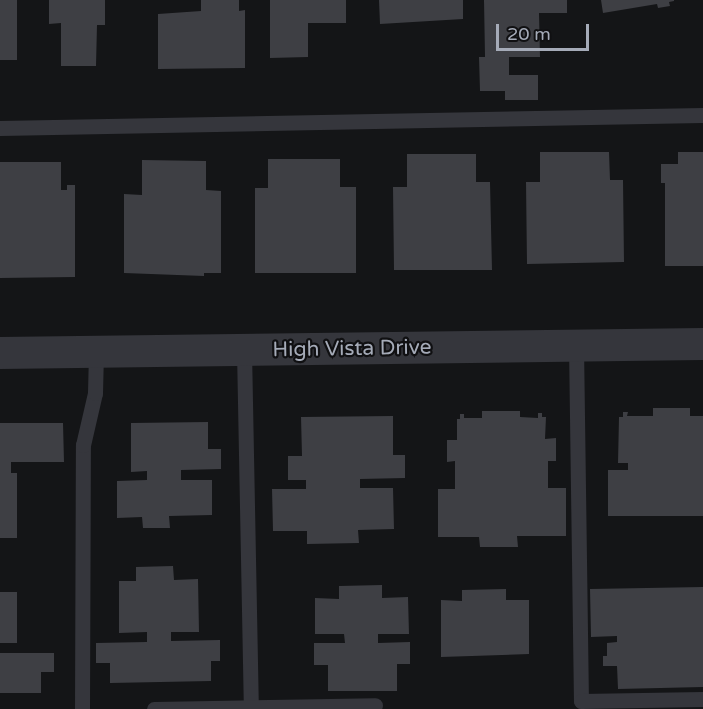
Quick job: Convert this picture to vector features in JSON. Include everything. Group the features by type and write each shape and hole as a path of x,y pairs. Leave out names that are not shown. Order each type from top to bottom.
{"street":[{"name":"High Vista Drive","path":"0,353 703,344"}],"lane":[{"path":"0,128 703,115"},
{"path":"576,345 581,700 703,699"},
{"path":"244,350 251,707"},
{"path":"82,709 82,445 95,393 96,352"},
{"path":"154,709 375,705"}],"building":[{"path":"0,0 17,0 17,60 0,60"},
{"path":"49,0 105,0 105,25 97,25 96,66 61,66 61,23 49,24"},
{"path":"201,0 239,0 239,11 245,10 245,68 158,69 158,14 201,11"},
{"path":"270,0 346,0 346,23 308,23 308,57 270,58"},
{"path":"379,0 463,0 463,19 380,24"},
{"path":"484,0 567,0 567,13 539,13 540,57 509,57 509,75 538,75 538,100 505,100 505,91 480,91 479,57 485,57"},
{"path":"601,0 674,1 669,2 670,6 658,8 657,4 603,13"},
{"path":"540,152 609,152 610,180 623,180 624,262 527,264 526,182 540,182"},
{"path":"678,152 703,152 703,266 665,266 665,183 661,183 661,164 678,164"},
{"path":"407,154 476,154 476,182 490,182 492,270 394,270 393,187 407,187"},
{"path":"268,159 340,159 340,187 356,187 356,273 255,273 255,188 268,188"},
{"path":"142,160 206,161 206,190 221,191 221,273 204,273 204,276 124,273 124,194 142,195"},
{"path":"0,162 61,162 61,190 67,190 67,185 75,185 75,277 0,278"},
{"path":"653,408 690,408 690,416 703,416 703,516 608,516 608,470 628,470 628,463 618,463 619,417 623,417 623,412 628,412 627,416 653,416"},
{"path":"482,411 520,411 520,417 538,418 538,413 542,413 542,417 546,417 545,439 556,438 556,461 548,461 548,488 566,488 566,536 517,536 518,547 480,547 479,537 438,537 438,489 455,489 455,461 447,462 447,440 457,440 457,419 460,419 460,414 464,414 464,418 482,418"},
{"path":"393,416 393,455 405,455 405,478 360,479 360,488 393,488 394,529 358,530 359,543 307,544 307,531 273,531 272,489 306,489 306,480 288,480 288,456 302,456 301,417"},
{"path":"208,422 208,449 221,449 221,469 181,470 181,480 212,480 212,515 169,516 170,528 143,528 142,517 117,518 117,481 147,480 147,471 131,472 131,423"},
{"path":"0,423 63,423 64,462 11,462 11,473 17,473 17,538 0,538"},
{"path":"173,566 174,580 198,579 199,632 171,632 171,641 220,640 220,661 211,661 211,681 110,683 110,663 96,663 96,643 147,642 147,632 119,633 119,581 136,581 136,567"},
{"path":"382,585 382,598 408,597 409,634 378,634 378,643 410,642 410,664 397,664 397,691 328,691 328,665 314,665 314,643 345,643 344,634 315,634 315,598 339,599 339,586"},
{"path":"703,587 703,687 618,689 617,666 603,666 603,656 607,656 607,643 617,642 617,636 591,637 590,589"},
{"path":"506,589 506,600 529,600 529,654 441,657 441,600 462,601 462,590"},
{"path":"0,592 17,592 17,643 0,643"},
{"path":"0,653 54,653 54,672 41,672 41,693 0,693"}]}
